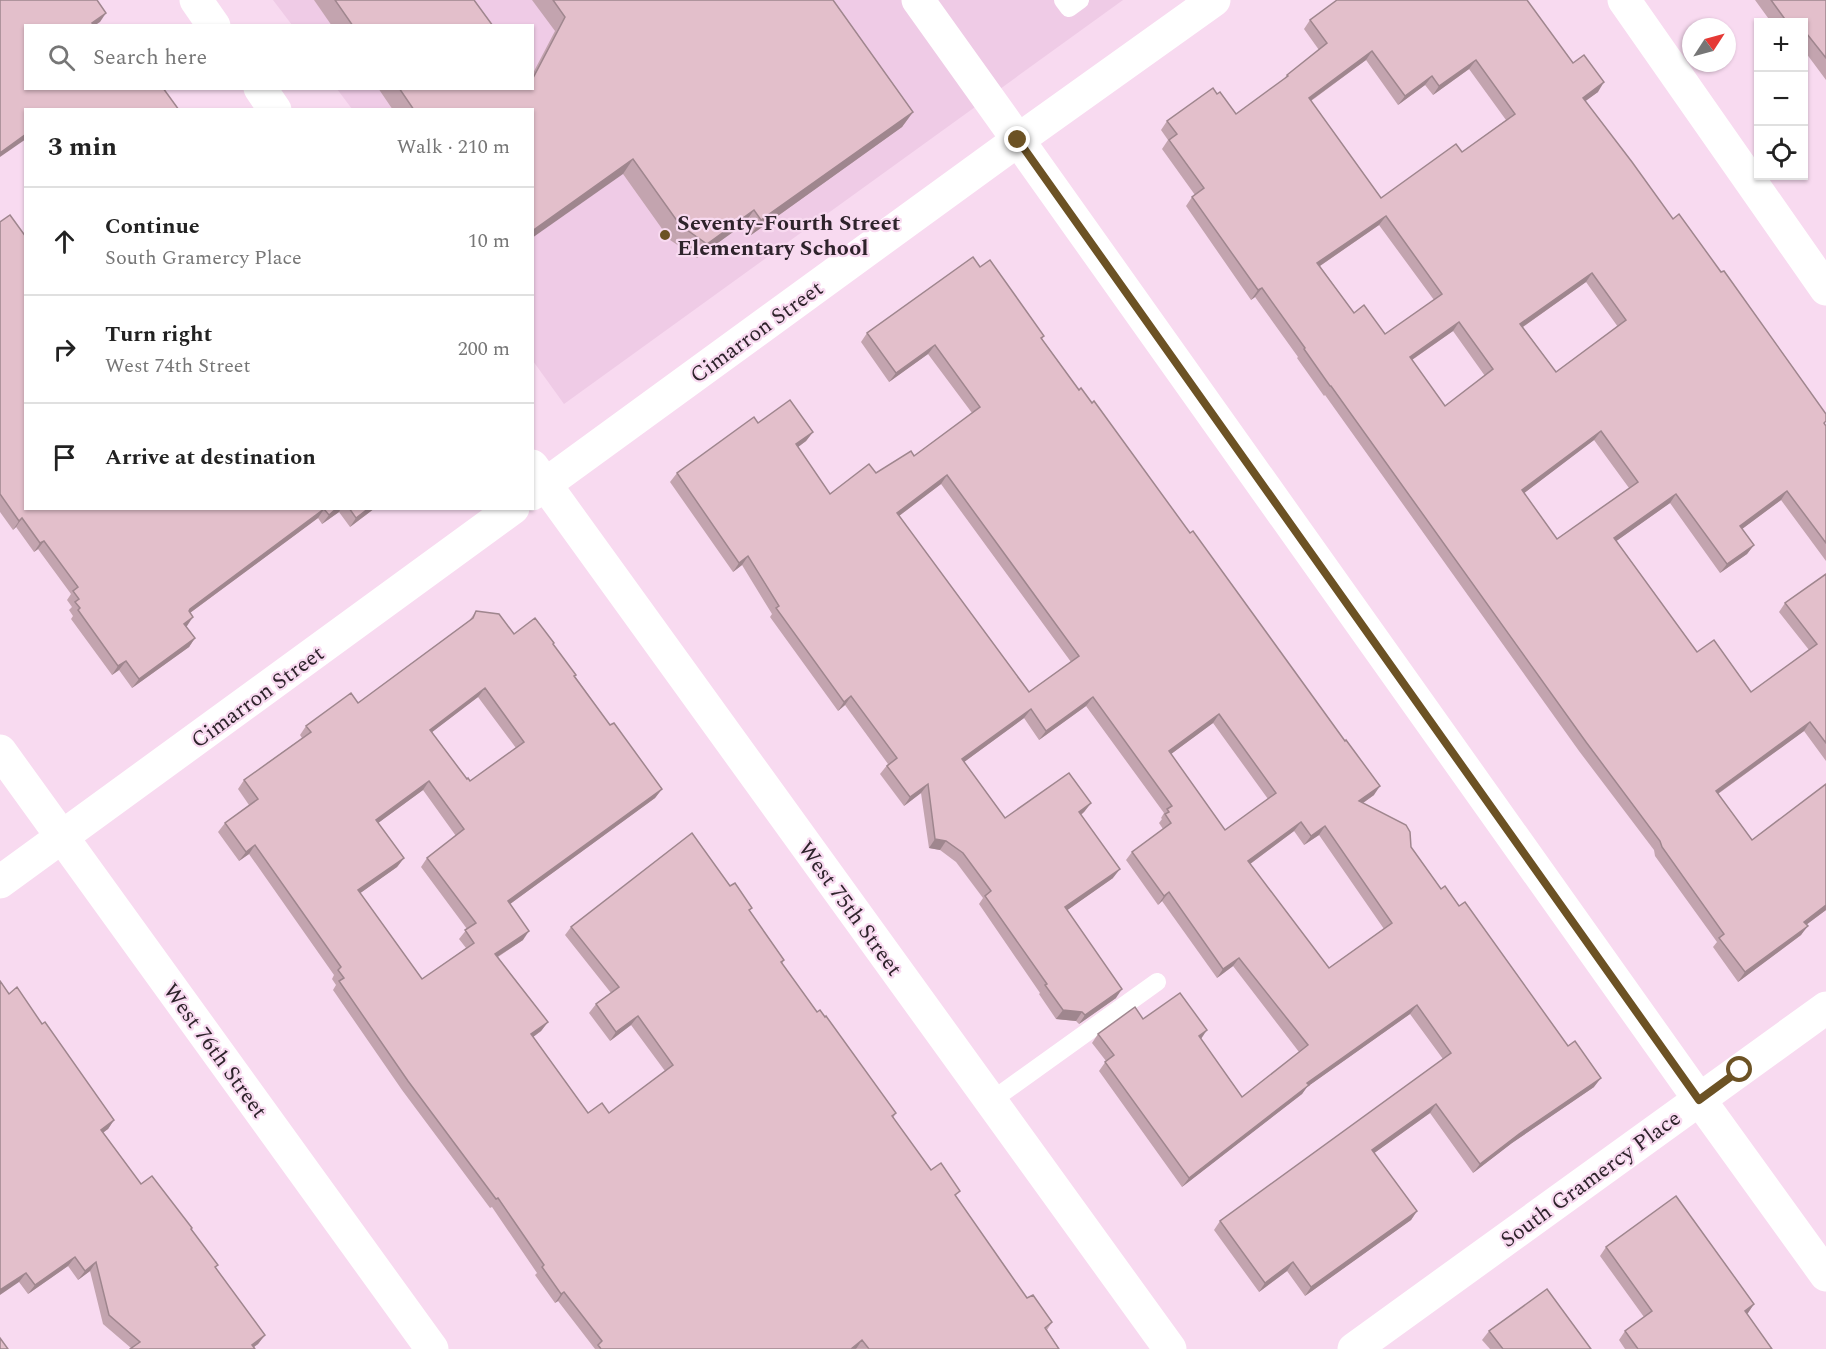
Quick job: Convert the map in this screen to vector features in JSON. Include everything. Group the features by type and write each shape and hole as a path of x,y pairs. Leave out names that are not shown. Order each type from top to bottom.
{"street":[{"path":"196,0 213,24"},
{"path":"918,0 1699,1100 1826,1275"},
{"name":"Cimarron Street","path":"537,482 1214,0"},
{"path":"1624,0 1826,289"},
{"path":"261,90 274,108"},
{"name":"West 75th Street","path":"537,482 1170,1349"},
{"name":"Cimarron Street","path":"0,882 510,510"},
{"name":"West 76th Street","path":"0,751 432,1349"},
{"name":"South Gramercy Place","path":"1354,1349 1826,1008"}],"lane":[{"path":"1063,0 1069,8 1080,0"},
{"path":"991,1101 1157,982"}],"shaded area":[{"name":"Seventy-Fourth Street Elementary School","path":"273,0 1123,0 564,404 534,362 534,108 351,108 338,90 534,90 534,24 291,24"}],"building":[{"path":"0,0 97,0 106,13 93,24 24,24 24,90 164,90 178,108 24,108 24,135 0,153"},
{"path":"335,0 474,0 492,24 352,24"},
{"path":"553,0 833,0 913,112 761,220 754,210 707,244 680,225 633,159 534,230 534,108 413,108 400,90 534,90 534,76 565,17"},
{"path":"1337,0 1527,0 1573,63 1584,55 1604,82 1583,98 1673,219 1679,214 1721,272 1724,271 1826,414 1824,423 1826,426 1826,543 1787,491 1740,526 1754,545 1727,564 1676,494 1614,538 1697,652 1714,640 1751,692 1817,644 1785,603 1826,574 1826,743 1810,722 1716,791 1752,840 1826,784 1826,905 1804,922 1808,926 1745,972 1719,938 1724,934 1660,841 1586,742 1262,288 1258,290 1192,197 1204,188 1169,140 1177,134 1167,121 1213,88 1217,94 1220,92 1236,114 1288,76 1327,43 1310,20","holes":["1372,51 1405,96 1432,76 1439,86 1476,60 1515,114 1462,152 1456,144 1381,198 1309,98","1386,216 1442,294 1385,334 1364,305 1354,313 1317,263","1592,273 1626,320 1556,372 1520,324","1459,322 1493,369 1445,406 1410,357","1601,431 1638,482 1557,539 1522,490"]},
{"path":"1771,0 1826,0 1826,58 1808,35 1808,18 1784,18"},
{"path":"10,215 24,234 24,510 323,510 190,609 193,617 184,624 195,638 139,679 126,661 118,666 78,610 80,608 75,602 79,599 73,591 78,587 44,541 40,543 22,518 19,521 0,494 0,222"},
{"path":"973,257 980,267 990,260 1044,336 1041,338 1079,390 1081,388 1092,403 1094,401 1190,533 1193,531 1380,786 1359,801 1406,825 1410,832 1411,847 1441,889 1445,886 1459,906 1465,902 1568,1046 1575,1041 1601,1078 1519,1134 1480,1164 1436,1104 1372,1150 1417,1211 1311,1287 1293,1262 1265,1283 1220,1221 1451,1053 1417,1005 1307,1083 1309,1085 1189,1178 1105,1062 1114,1055 1098,1034 1135,1007 1143,1019 1180,993 1207,1030 1199,1036 1242,1097 1308,1045 1239,958 1223,969 1169,892 1164,896 1132,852 1171,823 1165,814 1172,806 1093,697 1046,731 1031,709 962,759 1005,818 1069,773 1091,803 1079,812 1120,869 1065,907 1122,989 1085,1015 1082,1012 1063,1010 985,896 991,891 963,853 946,841 935,839 928,784 910,797 887,766 897,758 851,696 844,702 776,608 779,606 748,556 739,563 677,473 754,417 758,423 790,400 813,432 796,444 830,494 869,464 876,473 911,451 914,456 980,407 935,345 896,373 867,333","holes":["947,475 1079,656 1029,692 897,513","1219,714 1276,793 1225,830 1169,751","1301,822 1311,836 1325,826 1392,923 1329,968 1248,861"]},
{"path":"325,510 335,510 329,515"},
{"path":"350,510 366,510 356,518"},
{"path":"476,611 499,614 514,634 535,618 610,725 614,723 662,789 508,901 529,931 495,954 548,1022 531,1034 588,1113 602,1103 609,1113 673,1065 638,1016 616,1032 596,1004 619,987 571,927 692,833 730,886 735,883 752,908 749,910 784,960 781,962 817,1012 820,1010 826,1016 896,1113 892,1116 931,1170 941,1163 960,1191 955,1195 1008,1271 1027,1298 1033,1295 1052,1322 1045,1328 1059,1349 869,1349 862,1340 851,1349 601,1349 598,1345 602,1341 564,1292 561,1294 498,1198 496,1199 408,1081 339,981 344,978 338,970 341,967 255,845 246,852 225,823 258,799 244,780 311,732 306,726 351,693 358,703 473,618","holes":["485,688 524,742 470,781 430,730","429,781 464,829 427,858 476,923 465,930 474,943 422,979 358,890 404,858 376,820"]},
{"path":"0,981 9,994 17,987 42,1024 45,1022 114,1120 101,1130 141,1184 152,1176 218,1265 215,1267 265,1335 252,1345 255,1349 130,1349 140,1342 109,1315 96,1262 85,1271 75,1257 35,1285 26,1273 0,1290"},
{"path":"1676,1196 1754,1304 1745,1311 1772,1349 1638,1349 1625,1331 1652,1311 1606,1247"},
{"path":"1547,1289 1591,1349 1503,1349 1489,1331"},
{"path":"0,1338 8,1349 0,1349"}],"place":[{"name":"Seventy-Fourth Street Elementary School","path":"665,235"}],"route":[{"path":"1018,140 1699,1100 1740,1070"}]}
